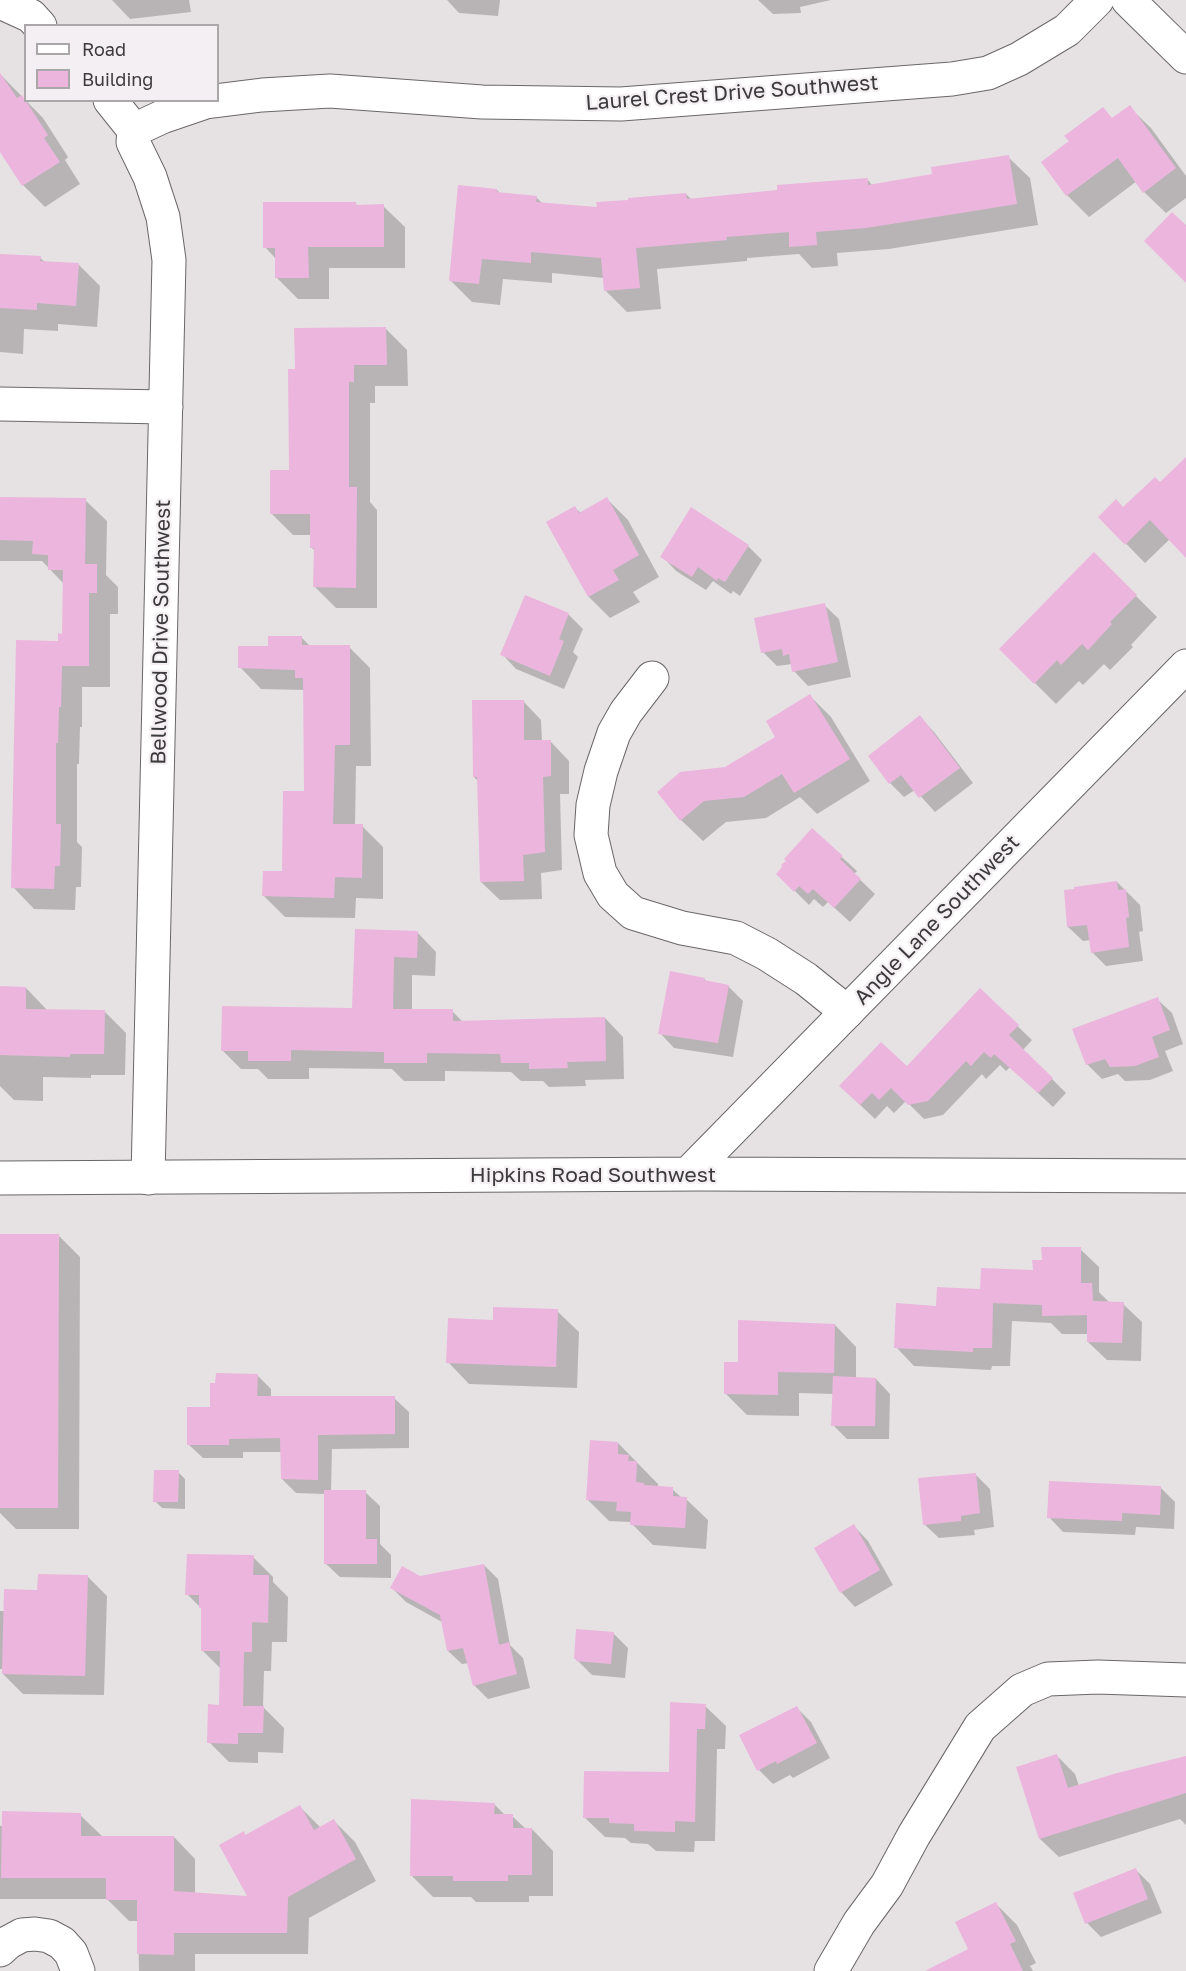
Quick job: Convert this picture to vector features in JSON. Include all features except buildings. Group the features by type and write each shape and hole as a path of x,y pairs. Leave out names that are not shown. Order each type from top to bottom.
{"street":[{"name":"Laurel Crest Drive Southwest","path":"219,100 330,91 482,102 621,105 952,79 988,73 1019,58 1067,30 1097,0"},
{"path":"1128,0 1186,57"},
{"path":"0,2 32,16 38,24"},
{"name":"Bellwood Drive Southwest","path":"112,102 134,130 133,141 150,177 163,217 169,260 148,1178"},
{"name":"Laurel Crest Drive Southwest","path":"134,130 162,117 206,102"},
{"path":"0,404 166,406"},
{"name":"Angle Lane Southwest","path":"688,1174 1186,666"},
{"path":"652,678 626,712 614,733 601,771 593,806 591,835 600,873 613,895 633,913 682,928 736,938 806,978 847,1012"},
{"name":"Hipkins Road Southwest","path":"0,1178 688,1174 1186,1176"},
{"path":"831,1971 859,1923 887,1885 914,1835 980,1727 1022,1690 1048,1679 1098,1677 1186,1680"},
{"path":"0,1950 22,1935 49,1936 62,1943 71,1953 78,1971"}]}
